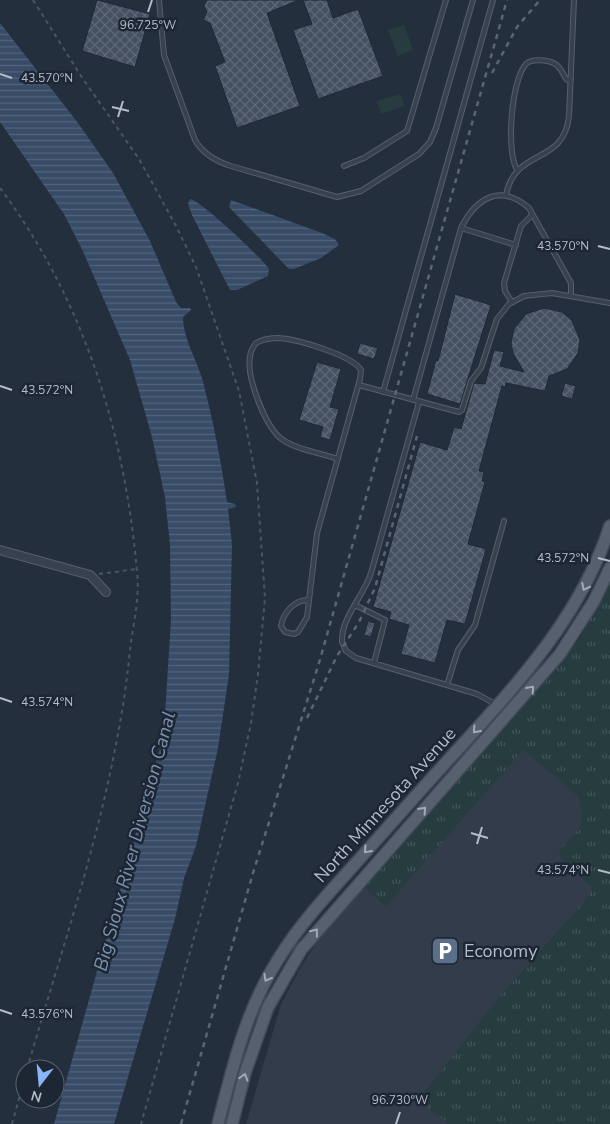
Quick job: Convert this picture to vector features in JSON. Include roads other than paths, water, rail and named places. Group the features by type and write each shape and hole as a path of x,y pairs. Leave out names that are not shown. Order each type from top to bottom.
{"main road":[{"name":"North Minnesota Avenue","path":"218,1124 244,1029 260,992 279,958 319,904 535,662 564,623 595,566 610,526"},
{"name":"North Minnesota Avenue","path":"232,1123 247,1067 268,1007 301,950 560,654 594,601 610,568"}],"street":[{"path":"0,550 90,575 106,592"}],"lane":[{"path":"158,0 164,55 200,149 220,163 337,197 361,191 426,148 436,128 473,0"},
{"path":"344,166 364,158 407,131 446,0"},
{"path":"383,392 492,0"},
{"path":"506,195 510,179 517,170 552,150 563,140 568,125 574,0"},
{"path":"517,170 512,156 512,117 516,87 522,69 528,62 533,60 551,62 559,67 567,80 571,80"},
{"path":"413,400 461,228 474,207 484,200 496,195 506,195 519,200 529,208 571,283 571,296"},
{"path":"512,302 505,292 504,283 523,222 532,215"},
{"path":"461,228 516,245"},
{"path":"359,385 456,413 462,410 471,381 481,368 497,319 502,311 512,302 524,296 536,294 571,296 610,303"},
{"path":"309,600 298,602 285,614 280,626 285,632 294,634 302,628 307,617 317,533 338,459 359,385 361,370 350,360 288,340 262,339 256,343 250,357 250,371 255,390 269,424 276,434 293,445 338,459"},
{"path":"419,402 372,573 365,590 349,615 342,642 351,655 486,697 497,706"},
{"path":"447,685 458,650 475,625 504,521"},
{"path":"355,605 385,620 374,663"}],"water":[{"name":"Big Sioux River Diversion Canal","path":"0,23 78,123 113,173 150,241 176,302 181,308 190,308 191,310 183,317 185,332 206,394 227,502 235,504 236,507 228,509 232,544 229,674 218,748 196,846 184,878 175,919 114,1124 54,1124 58,1109 65,1109 65,1085 160,748 165,714 171,620 170,545 165,497 152,437 130,360 82,249 64,214 0,122"},
{"path":"190,199 206,209 231,230 269,269 268,276 237,290 230,290 192,215 188,204"},
{"path":"231,200 322,233 335,239 339,245 321,258 294,269 289,269 229,207"}],"railway":[{"path":"181,1124 253,873 319,663 507,0"},
{"path":"492,73 517,27 540,0"},
{"path":"307,718 337,656 359,622 375,588 417,436"}],"place":[{"name":"Economy","path":"445,951"}]}
